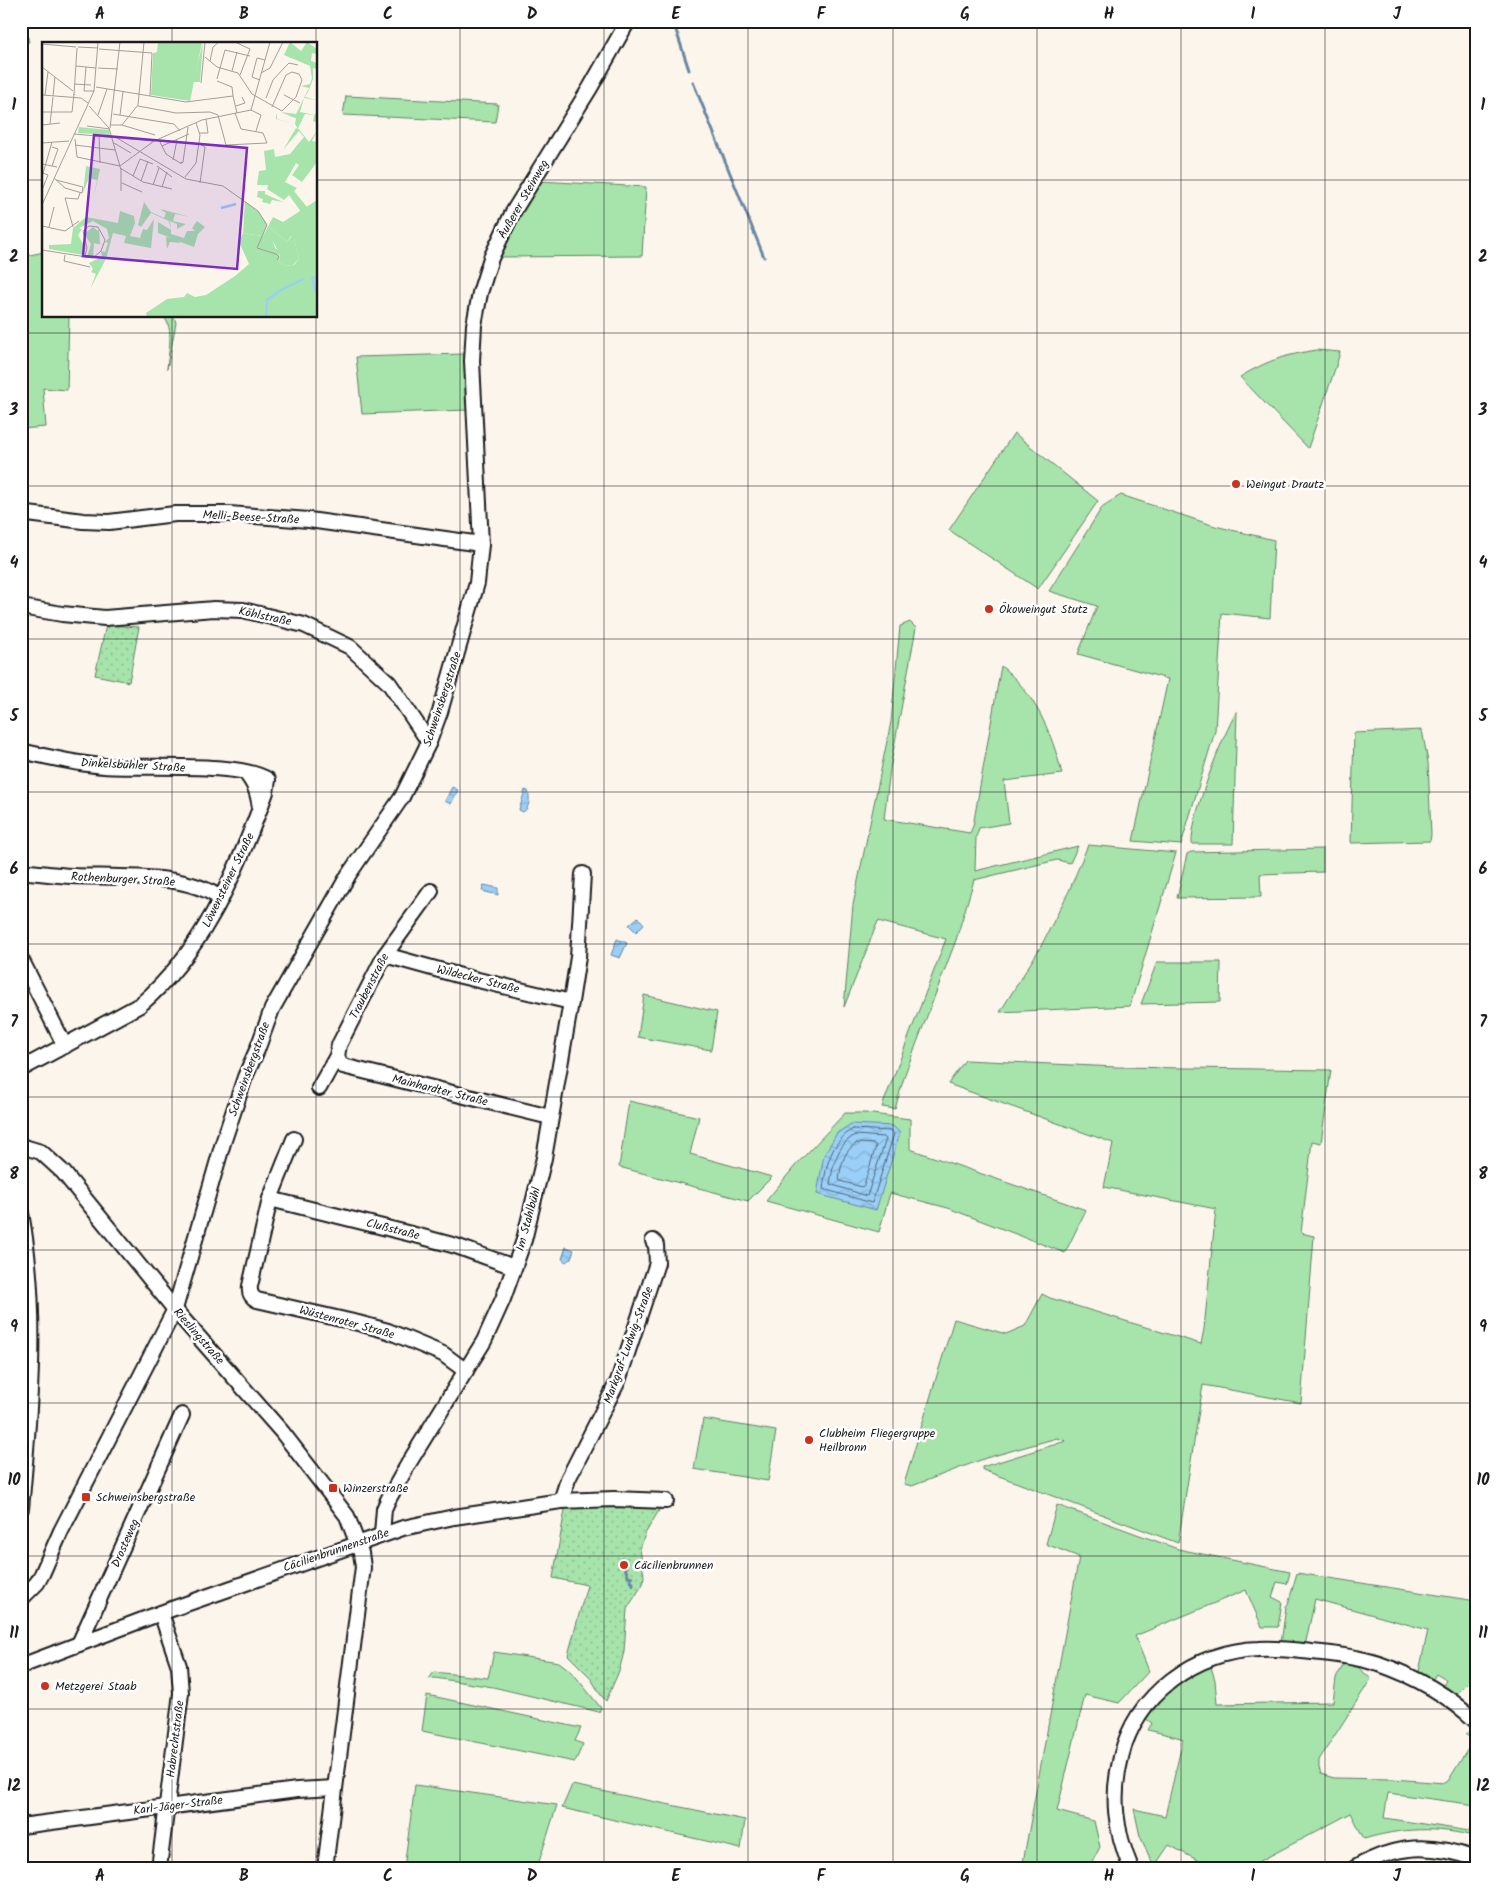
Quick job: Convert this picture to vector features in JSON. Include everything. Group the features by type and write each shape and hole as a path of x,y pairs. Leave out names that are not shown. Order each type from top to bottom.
{"street":[{"name":"Äußerer Steinweg","path":"481,544 472,361 474,325 480,294 491,258 513,212 590,88 628,21"},
{"name":"Melli-Beese-Straße","path":"21,516 28,514 83,521 109,522 175,514 229,514 309,520 481,544"},
{"name":"Schweinsbergstraße","path":"21,1599 37,1583 42,1574 65,1523 175,1309 231,1118 272,1009 349,874 402,797 429,742 440,712 477,583 481,544"},
{"name":"Köhlstraße","path":"21,607 105,618 214,609 243,610 304,625 350,647 389,683 429,742"},
{"name":"Dinkelsbühler Straße","path":"21,751 81,764 217,768 260,775 268,780 260,808"},
{"name":"Löwensteiner Straße","path":"21,1069 140,1005 157,991 202,934 245,848 260,808"},
{"name":"Rothenburger Straße","path":"21,871 70,876 181,882 211,891 221,899"},
{"name":"Im Stahlbühl","path":"382,1534 384,1509 388,1500 484,1342 494,1322 524,1240 536,1193 572,1002 578,957 582,874"},
{"name":"Traubenstraße","path":"320,1088 385,954 431,891"},
{"name":"Wildecker Straße","path":"385,954 461,976 572,1002"},
{"path":"21,960 65,1046"},
{"name":"Mainhardter Straße","path":"337,1056 343,1066 550,1117"},
{"path":"270,1199 294,1139"},
{"name":"Rieslingstraße","path":"21,1146 41,1152 63,1172 175,1309 266,1413 315,1474 348,1516 358,1544"},
{"name":"Clußstraße","path":"270,1199 456,1246 514,1267"},
{"name":"Wüstenroter Straße","path":"270,1199 249,1291 257,1300 358,1323 388,1332 443,1354 466,1370"},
{"path":"21,1213 30,1279 31,1390 21,1509"},
{"name":"Markgraf-Ludwig-Straße","path":"560,1501 568,1479 618,1381 657,1263 656,1245 653,1241"},
{"name":"Drosteweg","path":"79,1644 182,1415"},
{"name":"Cäcilienbrunnenstraße","path":"21,1666 161,1613 403,1528 454,1517 560,1501 614,1499 666,1501"},
{"path":"325,1868 362,1574 363,1560 358,1544"},
{"name":"Habrechtstraße","path":"159,1868 181,1684 177,1656 161,1613"},
{"path":"1131,1868 1121,1840 1116,1815 1117,1779 1123,1747 1132,1725 1147,1703 1171,1680 1195,1666 1230,1653 1259,1648 1306,1651 1357,1658 1380,1665 1424,1684 1458,1706 1476,1721"},
{"name":"Karl-Jäger-Straße","path":"21,1826 297,1790 335,1788"},
{"path":"1354,1868 1382,1854 1413,1848 1440,1849 1476,1859"}],"green space":[{"path":"346,96 498,104 495,122 343,115"},
{"path":"539,181 646,187 642,256 496,257"},
{"path":"42,252 42,318 69,318 67,390 43,388 46,427 21,429 21,257"},
{"path":"165,318 175,318 176,323 167,369 170,334"},
{"path":"1317,350 1340,352 1308,448 1240,377 1259,366 1277,359"},
{"path":"464,354 467,410 362,414 356,357"},
{"path":"1014,433 1098,501 1038,589 949,530"},
{"path":"1121,495 1215,526 1274,540 1270,618 1222,613 1215,731 1181,845 1133,841 1168,679 1078,654 1097,606 1049,591 1103,506"},
{"path":"910,622 916,628 890,769 884,819 970,833 973,826 1001,666 1033,701 1053,744 1062,774 1004,781 1009,823 979,828 976,837 975,871 1078,846 1070,863 1057,860 974,880 956,940 905,1074 895,1109 882,1107 946,939 878,921 844,1007 853,905 891,722 900,626"},
{"path":"106,625 139,627 129,682 95,675"},
{"path":"1237,711 1233,844 1192,844 1196,815 1208,776"},
{"path":"1422,730 1428,762 1430,841 1351,843 1354,733"},
{"path":"1088,845 1176,853 1130,1006 1000,1012 1040,948 1069,891"},
{"path":"1323,849 1323,872 1260,874 1261,897 1177,898 1187,854 1191,852"},
{"path":"1157,962 1221,962 1220,1002 1141,1004"},
{"path":"644,995 717,1012 711,1050 638,1037"},
{"path":"965,1060 1116,1067 1331,1070 1321,1143 1312,1141 1301,1233 1314,1236 1301,1403 1203,1385 1178,1543 983,1470 982,1467 1066,1441 1057,1438 986,1458 912,1486 904,1484 954,1319 1006,1334 1025,1326 1042,1294 1201,1344 1204,1329 1216,1209 1104,1187 1113,1143 948,1084"},
{"path":"629,1101 699,1117 690,1154 772,1177 748,1201 619,1167"},
{"path":"845,1113 865,1113 910,1119 910,1149 1086,1210 1065,1253 948,1208 890,1193 879,1232 766,1201 795,1166"},
{"path":"703,1419 776,1431 768,1481 694,1469"},
{"path":"566,1504 661,1507 645,1534 640,1549 644,1576 643,1584 627,1609 624,1652 619,1671 606,1701 590,1677 568,1655 587,1585 553,1578"},
{"path":"1057,1505 1178,1549 1290,1572 1287,1584 1277,1582 1272,1597 1282,1602 1278,1627 1262,1627 1246,1590 1135,1636 1149,1671 1119,1703 1085,1695 1057,1811 1094,1821 1100,1847 1089,1868 1022,1868 1079,1557 1046,1544"},
{"path":"1297,1573 1476,1601 1476,1675 1454,1697 1442,1688 1446,1680 1436,1674 1431,1682 1418,1676 1428,1630 1315,1599 1305,1646 1281,1644 1286,1606"},
{"path":"494,1652 559,1662 572,1672 601,1708 599,1712 493,1687 435,1678 429,1679 434,1672 488,1678"},
{"path":"1345,1662 1358,1667 1371,1679 1319,1760 1321,1774 1334,1778 1393,1779 1445,1783 1471,1744 1472,1739 1465,1734 1473,1726 1476,1730 1476,1805 1388,1793 1384,1818 1476,1832 1476,1837 1448,1831 1420,1830 1392,1832 1364,1839 1351,1813 1247,1868 1212,1868 1169,1845 1154,1867 1140,1836 1134,1809 1165,1816 1183,1740 1148,1730 1152,1723 1146,1719 1159,1702 1183,1681 1210,1664 1215,1680 1217,1704 1333,1702 1336,1678"},
{"path":"427,1695 581,1728 575,1741 583,1744 575,1762 422,1731"},
{"path":"415,1785 557,1805 537,1868 404,1868"},
{"path":"572,1785 745,1820 741,1849 562,1808"}],"water":[{"path":"26,24 29,42 21,44 21,25"},
{"path":"452,787 458,790 451,804 445,801"},
{"path":"525,790 528,791 529,803 523,812 519,810"},
{"path":"484,885 498,888 498,895 482,891"},
{"path":"638,917 644,924 636,932 629,925"},
{"path":"617,939 627,943 620,958 611,955"},
{"path":"851,1124 893,1126 900,1133 876,1210 817,1194 824,1155 837,1133"},
{"path":"566,1247 574,1250 571,1258 566,1262 562,1259"}],"waterway":[{"path":"673,21 689,70"},
{"path":"693,82 764,257"},
{"path":"622,1559 628,1576 632,1577 630,1581 633,1585"}],"place":[{"name":"Weingut Drautz","path":"1236,484"},
{"name":"Ökoweingut Stutz","path":"989,609"},
{"name":"Clubheim Fliegergruppe Heilbronn","path":"809,1440"},
{"name":"Winzerstraße","path":"333,1488"},
{"name":"Schweinsbergstraße","path":"86,1497"},
{"name":"Cäcilienbrunnen","path":"624,1565"},
{"name":"Metzgerei Staab","path":"45,1686"}]}
